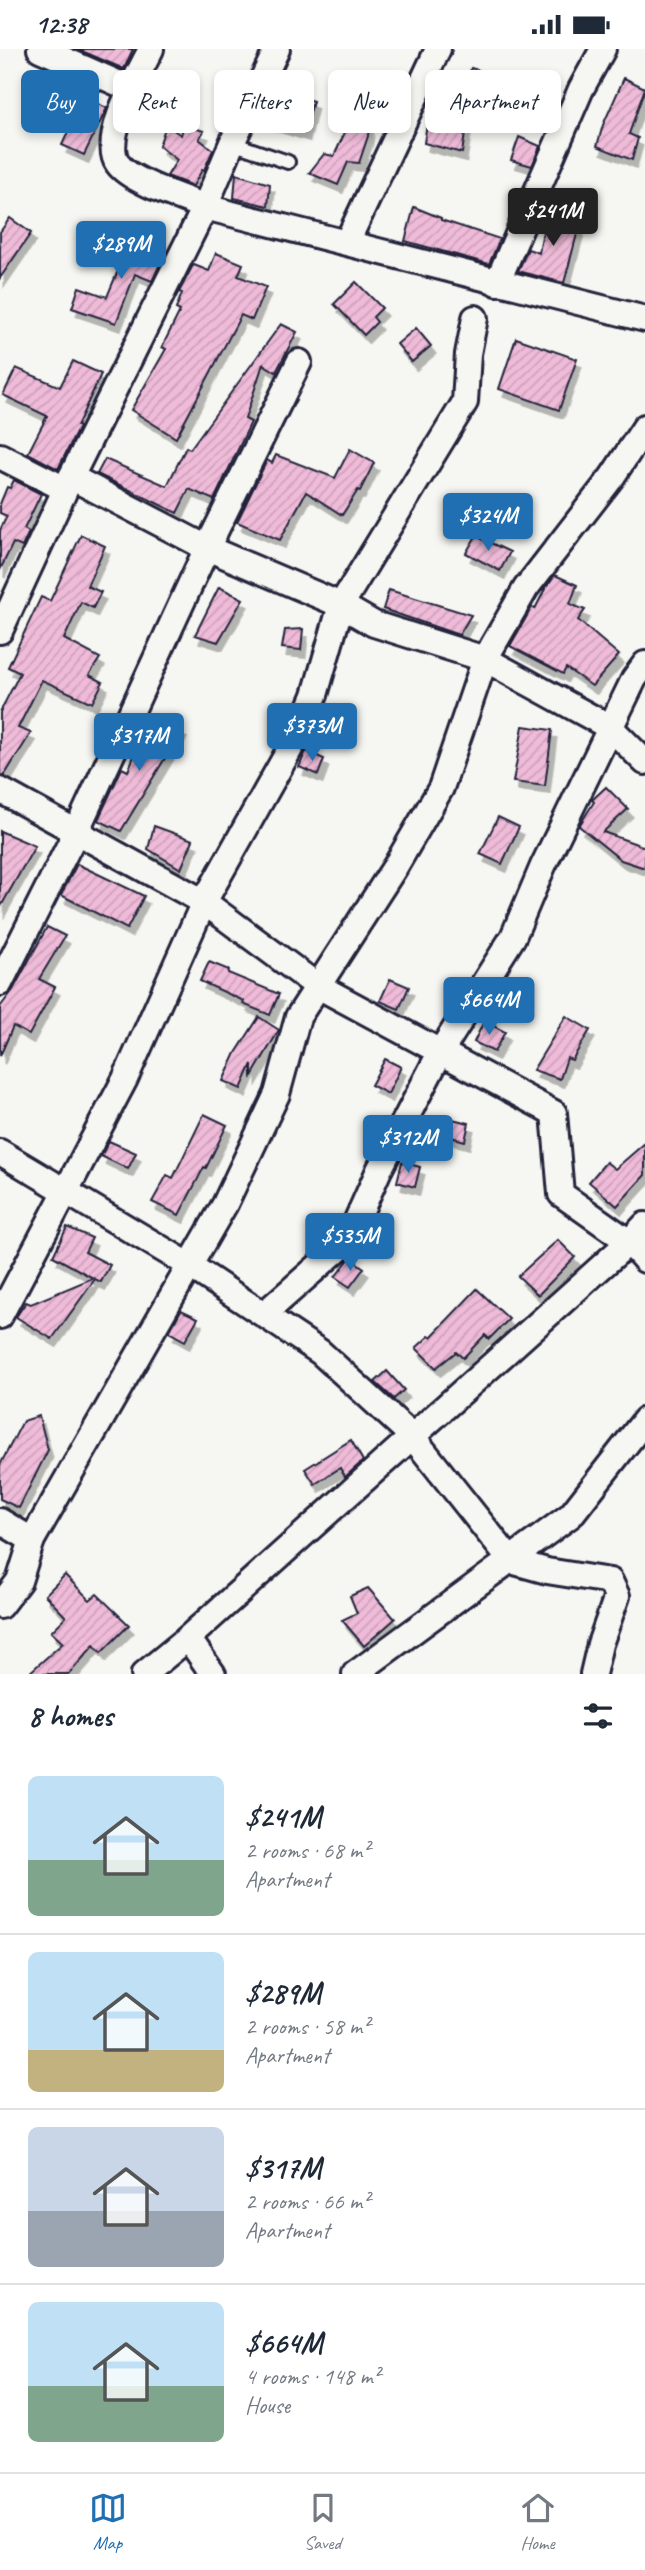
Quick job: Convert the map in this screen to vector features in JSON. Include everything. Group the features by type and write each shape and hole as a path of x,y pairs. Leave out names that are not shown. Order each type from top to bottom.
{"street":[{"path":"40,49 113,81"},
{"path":"140,70 151,49"},
{"path":"0,631 68,483 205,207 277,49"},
{"path":"347,242 438,49"},
{"path":"498,283 581,89 603,49"},
{"path":"114,133 112,139 118,164 139,180 205,207 645,319"},
{"path":"0,1316 125,1079 204,902 300,731 315,695 341,605 464,402 468,354 475,318"},
{"path":"0,983 76,832 207,548 299,362"},
{"path":"0,1606 19,1581 32,1540 225,1204 278,1094 298,1017 316,985 395,867 441,789 485,659 526,588 612,477 645,427"},
{"path":"0,456 68,483 207,548 341,605 374,624 485,659 611,729 645,762"},
{"path":"264,1314 348,1240 379,1170 441,1051 513,937 542,866 634,679 645,664"},
{"path":"0,790 204,902 316,985 554,1113 561,1194 640,1242 412,1436 188,1638 144,1674"},
{"path":"0,1152 189,1265 320,1352 412,1436 511,1561 547,1571 610,1581 617,1596 600,1644 593,1674"},
{"path":"355,1674 570,1515 645,1420"},
{"path":"0,1521 32,1540"},
{"path":"188,1638 213,1674"}],"lane":[{"path":"232,143 288,162"}],"building":[{"path":"77,49 133,49 124,69"},
{"path":"624,78 645,88 629,134 638,138 632,160 597,146 603,125"},
{"path":"99,105 107,108 99,124"},
{"path":"200,130 204,131 199,139 213,150 193,186 167,176 177,160 159,146 163,133 181,135 200,133"},
{"path":"68,133 95,133 84,155 62,145"},
{"path":"345,133 368,133 359,163 348,162 338,185 309,173 324,154 334,156"},
{"path":"426,133 465,133 462,153 424,143"},
{"path":"519,137 540,146 532,166 511,160"},
{"path":"236,174 270,184 268,206 234,198"},
{"path":"414,207 441,220 500,239 489,264 405,241"},
{"path":"547,209 581,219 564,283 518,271 528,249 539,253"},
{"path":"10,218 31,233 0,278 0,232"},
{"path":"134,232 147,237 144,247 164,256 152,281 135,274 116,323 72,308 79,287 107,297"},
{"path":"216,253 243,264 238,276 266,287 252,320 241,315 176,438 131,410 166,349 162,347 180,311 176,309 182,293 179,292 192,267 194,265 209,271"},
{"path":"356,282 382,308 373,317 377,322 364,335 334,304"},
{"path":"281,324 297,332 276,372 263,364 245,419 251,422 214,500 189,489 177,513 97,474 105,459 167,486 186,447 190,449"},
{"path":"416,328 431,346 412,362 397,344"},
{"path":"516,338 577,359 559,410 499,389"},
{"path":"73,361 101,374 58,469 28,453 47,416 3,395 16,368 60,387"},
{"path":"350,449 374,463 360,491 358,490 342,515 306,492 280,540 237,522 267,460 272,463 276,455 335,478"},
{"path":"14,480 41,494 24,529 29,532 22,547 13,543 0,570 0,530 7,516 0,513 0,504 7,487 10,488"},
{"path":"81,535 105,546 87,586 101,592 93,608 81,602 64,639 100,658 89,675 103,682 92,703 42,680 18,728 31,733 4,776 0,775 0,712 20,673 8,667 41,597 50,601"},
{"path":"476,536 510,552 500,571 466,553"},
{"path":"555,575 577,585 570,604 585,610 578,620 619,655 592,686 566,668 563,674 510,646 532,607 535,609"},
{"path":"219,587 243,599 218,642 195,635"},
{"path":"389,590 471,615 459,635 383,609"},
{"path":"303,629 301,650 282,648 285,630"},
{"path":"149,718 182,730 121,831 98,820 122,768 128,771"},
{"path":"523,726 552,730 545,786 513,782"},
{"path":"306,751 324,759 318,775 299,767"},
{"path":"606,787 628,809 603,832 645,847 645,868 621,860 579,826 594,802 592,800"},
{"path":"498,817 519,827 502,864 480,854"},
{"path":"154,826 193,840 181,869 148,849"},
{"path":"0,831 35,846 0,908"},
{"path":"77,864 144,896 127,929 61,895"},
{"path":"47,927 65,936 39,979 55,987 29,1035 13,1026 0,1056 0,1007 13,990"},
{"path":"209,962 229,970 228,973 279,994 270,1015 200,981"},
{"path":"390,979 409,987 399,1009 380,1001"},
{"path":"566,1016 590,1030 572,1060 567,1058 560,1079 533,1070"},
{"path":"259,1017 279,1030 252,1076 252,1064 241,1089 223,1081 236,1053"},
{"path":"484,1021 505,1032 494,1052 474,1042"},
{"path":"385,1059 401,1067 388,1094 371,1085"},
{"path":"204,1114 227,1125 179,1215 152,1202 167,1175 173,1178"},
{"path":"452,1119 469,1123 465,1141 447,1136"},
{"path":"109,1141 136,1153 128,1169 101,1156"},
{"path":"645,1143 645,1175 617,1206 589,1182 606,1162 615,1169"},
{"path":"402,1162 420,1167 415,1187 397,1182"},
{"path":"67,1227 92,1238 85,1252 110,1265 101,1282 95,1279 52,1339 16,1317 26,1302 31,1304 93,1278 53,1256"},
{"path":"558,1240 575,1257 538,1295 518,1276"},
{"path":"350,1258 364,1268 350,1287 335,1277"},
{"path":"477,1289 509,1319 489,1339 485,1335 463,1358 456,1352 436,1368 416,1348 431,1337"},
{"path":"181,1310 198,1318 185,1341 169,1332"},
{"path":"387,1371 404,1390 394,1399 375,1382"},
{"path":"39,1416 48,1450 19,1508 0,1499 0,1465 23,1421"},
{"path":"351,1440 363,1461 345,1477 340,1468 315,1484 305,1469"},
{"path":"65,1575 90,1600 97,1594 129,1625 101,1653 94,1645 69,1674 28,1674 63,1643 51,1632 66,1617 45,1595"},
{"path":"368,1588 395,1619 364,1646 342,1620 357,1613 350,1596"}]}
